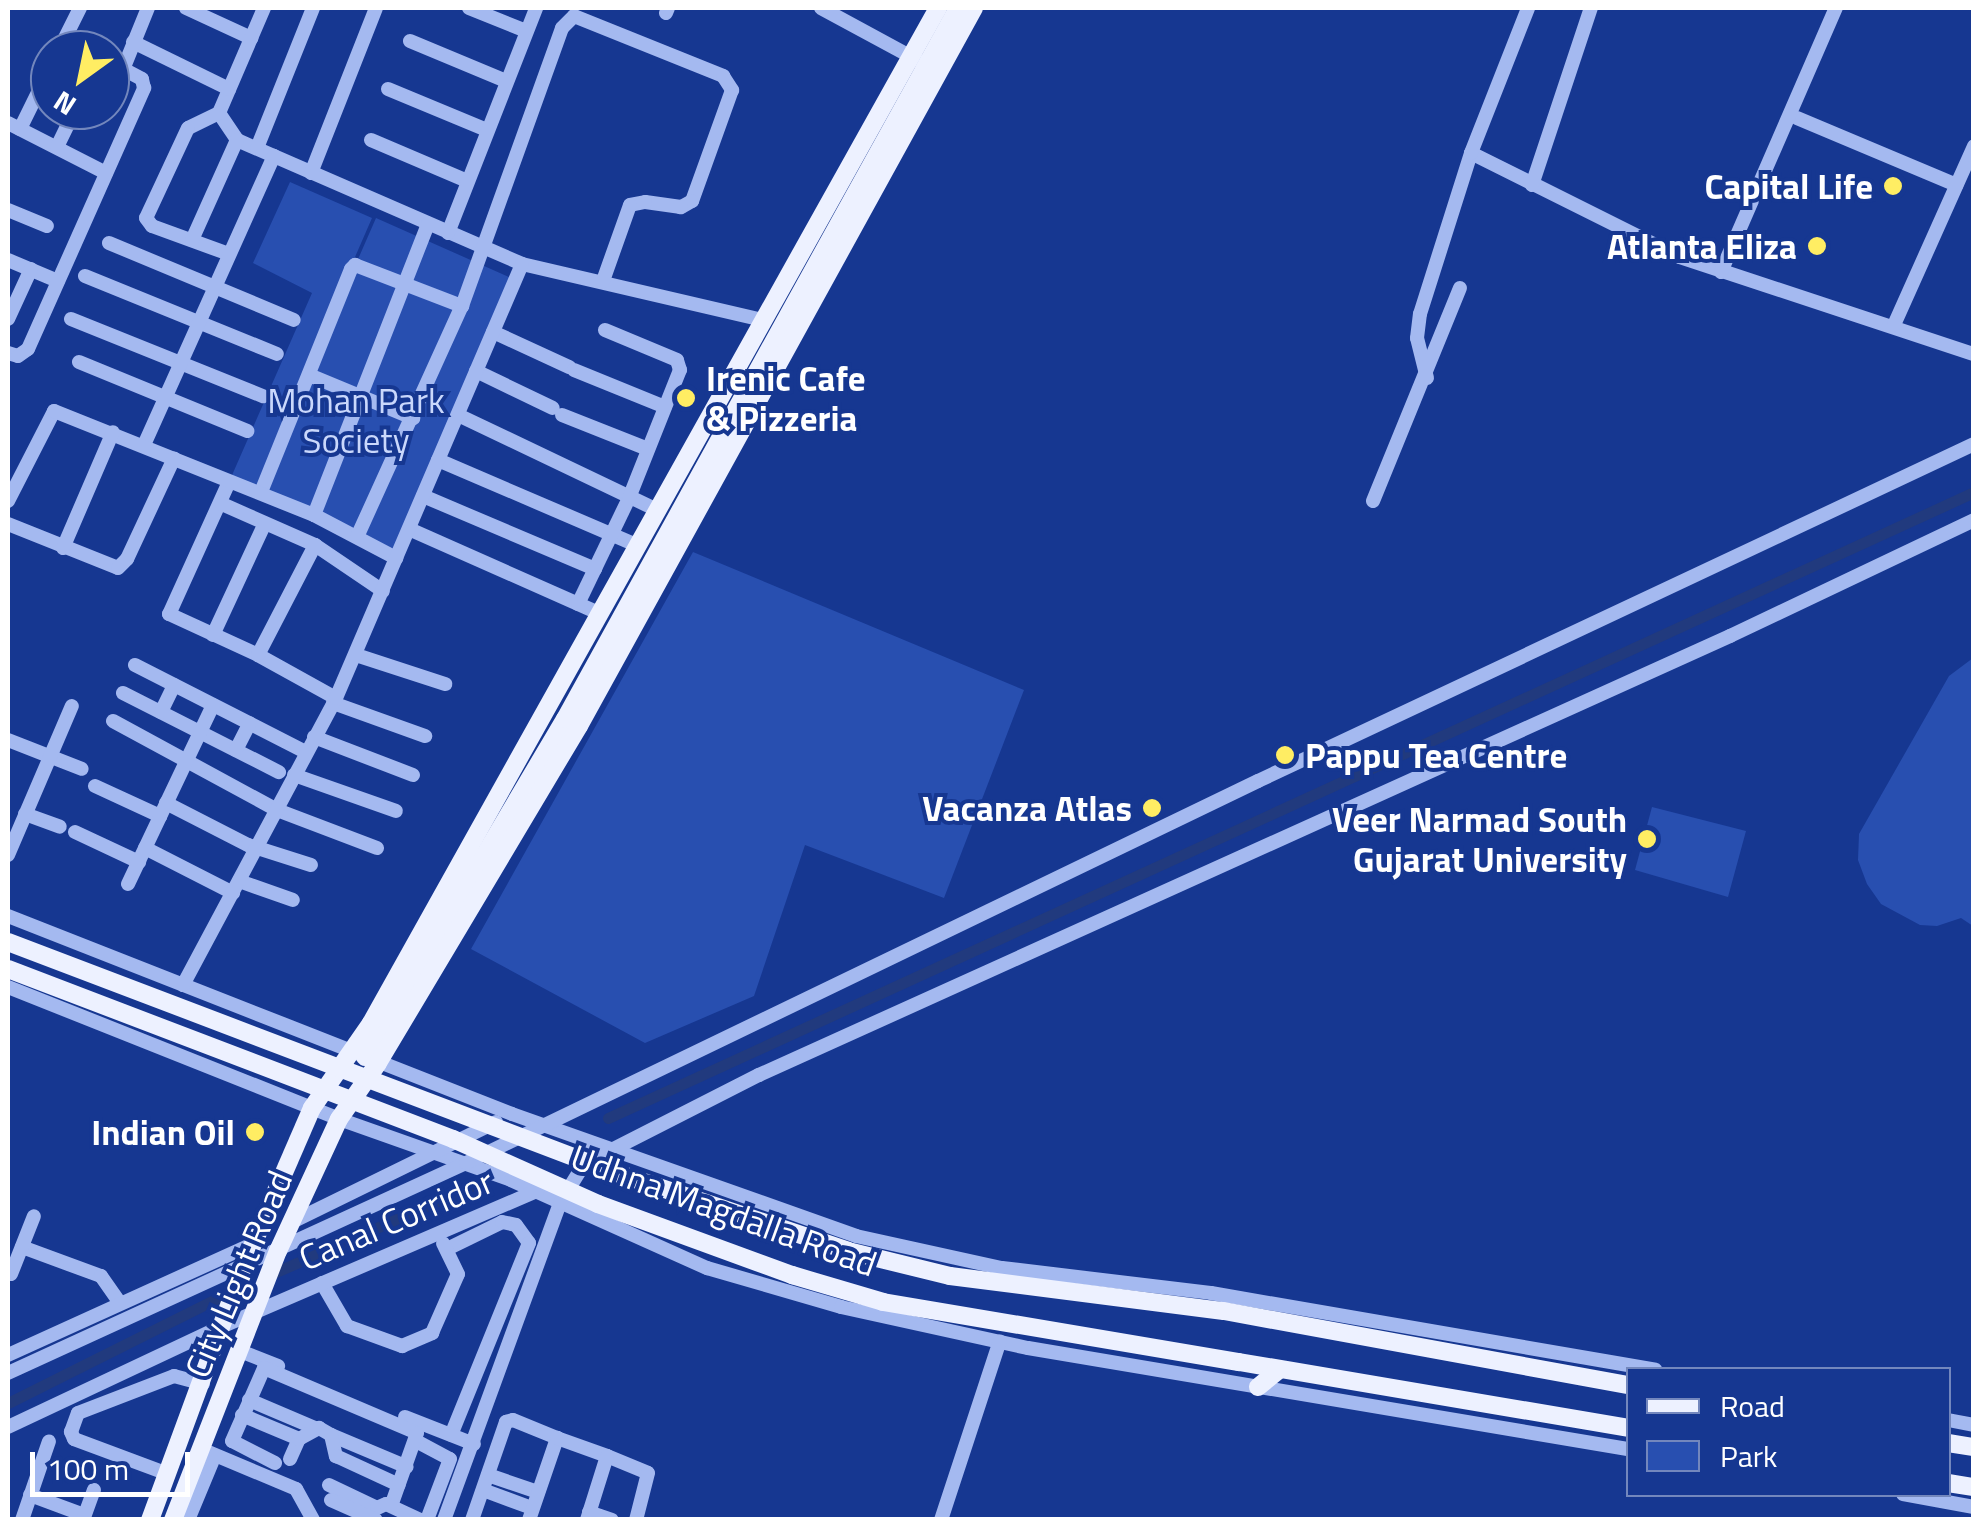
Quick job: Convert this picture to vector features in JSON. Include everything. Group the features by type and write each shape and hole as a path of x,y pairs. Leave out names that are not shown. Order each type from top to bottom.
{"main road":[{"path":"150,1520 244,1265 312,1108 366,1057 579,726 924,64 942,8"},
{"path":"366,1057 508,782 762,320 958,8"},
{"path":"366,1057 400,994 406,972 505,812 924,64 974,8"},
{"name":"Udhna Magdalla Road","path":"8,942 605,1169 848,1251 950,1276 1224,1312 1626,1385"},
{"name":"Udhna Magdalla Road","path":"8,969 453,1139 598,1204 792,1276 883,1302 1626,1428"},
{"name":"City Light Road","path":"174,1520 208,1452 221,1400 248,1354 255,1312 278,1251 366,1057"},
{"path":"1258,1387 1280,1369"}],"street":[{"path":"130,46 148,8"},
{"path":"186,8 251,38"},
{"path":"229,254 152,226 147,213 188,128 219,113 264,8"},
{"path":"257,148 313,8"},
{"path":"312,173 376,8"},
{"path":"468,8 526,32"},
{"path":"448,233 536,8"},
{"path":"821,8 924,64"},
{"path":"1427,378 1420,358 1418,323 1471,153 1528,8"},
{"path":"1532,185 1591,8"},
{"path":"1721,272 1836,8"},
{"path":"358,536 462,306 562,28 569,18 579,17 723,76 732,90 692,201 681,207 644,202 630,205 603,282"},
{"path":"410,41 506,80"},
{"path":"133,42 230,89"},
{"path":"130,72 142,78 144,88 130,119"},
{"path":"388,89 487,130"},
{"path":"30,100 14,126 106,173"},
{"path":"219,113 237,140 522,264 762,320"},
{"path":"1797,118 1956,185"},
{"path":"57,147 65,130"},
{"path":"8,354 23,354 28,349 125,130"},
{"path":"192,240 237,140"},
{"path":"371,140 467,181"},
{"path":"1894,325 1974,146"},
{"path":"1471,153 1680,258 1974,354"},
{"path":"144,445 274,156"},
{"path":"8,210 47,226"},
{"path":"314,515 428,224"},
{"path":"109,244 294,320"},
{"path":"8,260 58,281"},
{"path":"183,985 335,701 522,264"},
{"path":"261,492 351,269 356,265 462,306"},
{"path":"8,319 31,270"},
{"path":"85,276 277,354"},
{"path":"1372,501 1427,378 1460,288"},
{"path":"72,319 263,396"},
{"path":"578,604 629,498 680,370 677,360 605,330"},
{"path":"493,332 665,407"},
{"path":"79,362 247,431"},
{"path":"476,371 558,412 648,449"},
{"path":"309,376 413,418"},
{"path":"8,502 54,411 261,492 358,536 396,558"},
{"path":"458,415 655,510"},
{"path":"64,548 113,432"},
{"path":"9,1372 466,1163 1974,444"},
{"path":"8,524 112,568 123,565 174,458"},
{"path":"438,460 636,545"},
{"path":"229,482 169,611 173,619 258,655 335,701 424,736"},
{"path":"423,496 595,568"},
{"path":"222,504 314,545 383,591"},
{"path":"444,1520 560,1203 584,1164 759,1075 1730,636 1974,520"},
{"path":"213,636 265,523"},
{"path":"409,529 599,613"},
{"path":"258,655 314,545"},
{"path":"356,655 445,684"},
{"path":"135,665 306,752"},
{"path":"161,712 174,685"},
{"path":"123,693 279,772"},
{"path":"128,884 213,705"},
{"path":"8,856 72,706"},
{"path":"112,722 277,810 377,848"},
{"path":"236,750 250,723"},
{"path":"314,737 412,776"},
{"path":"8,740 82,769"},
{"path":"294,775 396,811"},
{"path":"95,786 311,864"},
{"path":"25,814 60,827"},
{"path":"75,832 236,887 293,900"},
{"path":"8,916 512,1114 856,1236 1002,1268 1211,1293 1638,1367"},
{"path":"8,987 312,1108 466,1163 707,1268 841,1306 1000,1342 1626,1449"},
{"path":"294,1220 512,1114"},
{"name":"Canal Corridor","path":"8,1426 223,1326 574,1178"},
{"path":"11,1274 34,1216"},
{"path":"447,1249 502,1222 516,1224 529,1243 451,1435"},
{"path":"322,1284 346,1326 402,1346 434,1329 458,1274 438,1234"},
{"path":"8,1354 253,1244"},
{"path":"22,1246 102,1276 120,1303"},
{"path":"940,1520 1000,1342"},
{"path":"248,1354 474,1444"},
{"path":"315,1428 300,1439 283,1461 233,1443 260,1372 266,1368 414,1430 416,1441 391,1506"},
{"path":"168,1474 74,1438 71,1432 78,1413 174,1376 203,1384"},
{"path":"221,1400 315,1428 406,1467"},
{"path":"245,1408 300,1439"},
{"path":"472,1520 509,1420 648,1473 636,1520"},
{"path":"331,1435 336,1456 399,1486"},
{"path":"485,1483 530,1514 557,1438"},
{"path":"22,1520 48,1441"},
{"path":"376,1520 330,1493 377,1508 391,1506 424,1520 450,1459 416,1441"},
{"path":"188,1520 208,1452 296,1489 313,1520"},
{"path":"607,1456 588,1516 612,1520"},
{"path":"462,1475 538,1492"},
{"path":"30,1495 84,1517 94,1490"},
{"path":"1921,1497 1974,1506"}],"green space":[{"name":"Mohan Park Society","path":"290,182 372,218 335,303 338,305 376,218 518,281 397,556 229,482 312,293 253,263"},
{"path":"693,552 1024,690 944,898 805,845 754,996 645,1043 471,949"},
{"path":"1973,658 1973,926 1961,918 1937,926 1920,925 1881,904 1867,884 1858,860 1859,834 1949,676"},
{"path":"1652,807 1746,831 1728,897 1635,870"}],"waterway":[{"path":"608,1118 1974,492"},
{"path":"276,1272 474,1185"},
{"path":"8,1403 232,1291"}],"place":[{"name":"Capital Life","path":"1893,186"},
{"name":"Atlanta Eliza","path":"1817,246"},
{"name":"Irenic Cafe & Pizzeria","path":"686,398"},
{"name":"Pappu Tea Centre","path":"1285,755"},
{"name":"Vacanza Atlas","path":"1152,808"},
{"name":"Veer Narmad South Gujarat University","path":"1647,839"},
{"name":"Indian Oil","path":"255,1132"}]}
